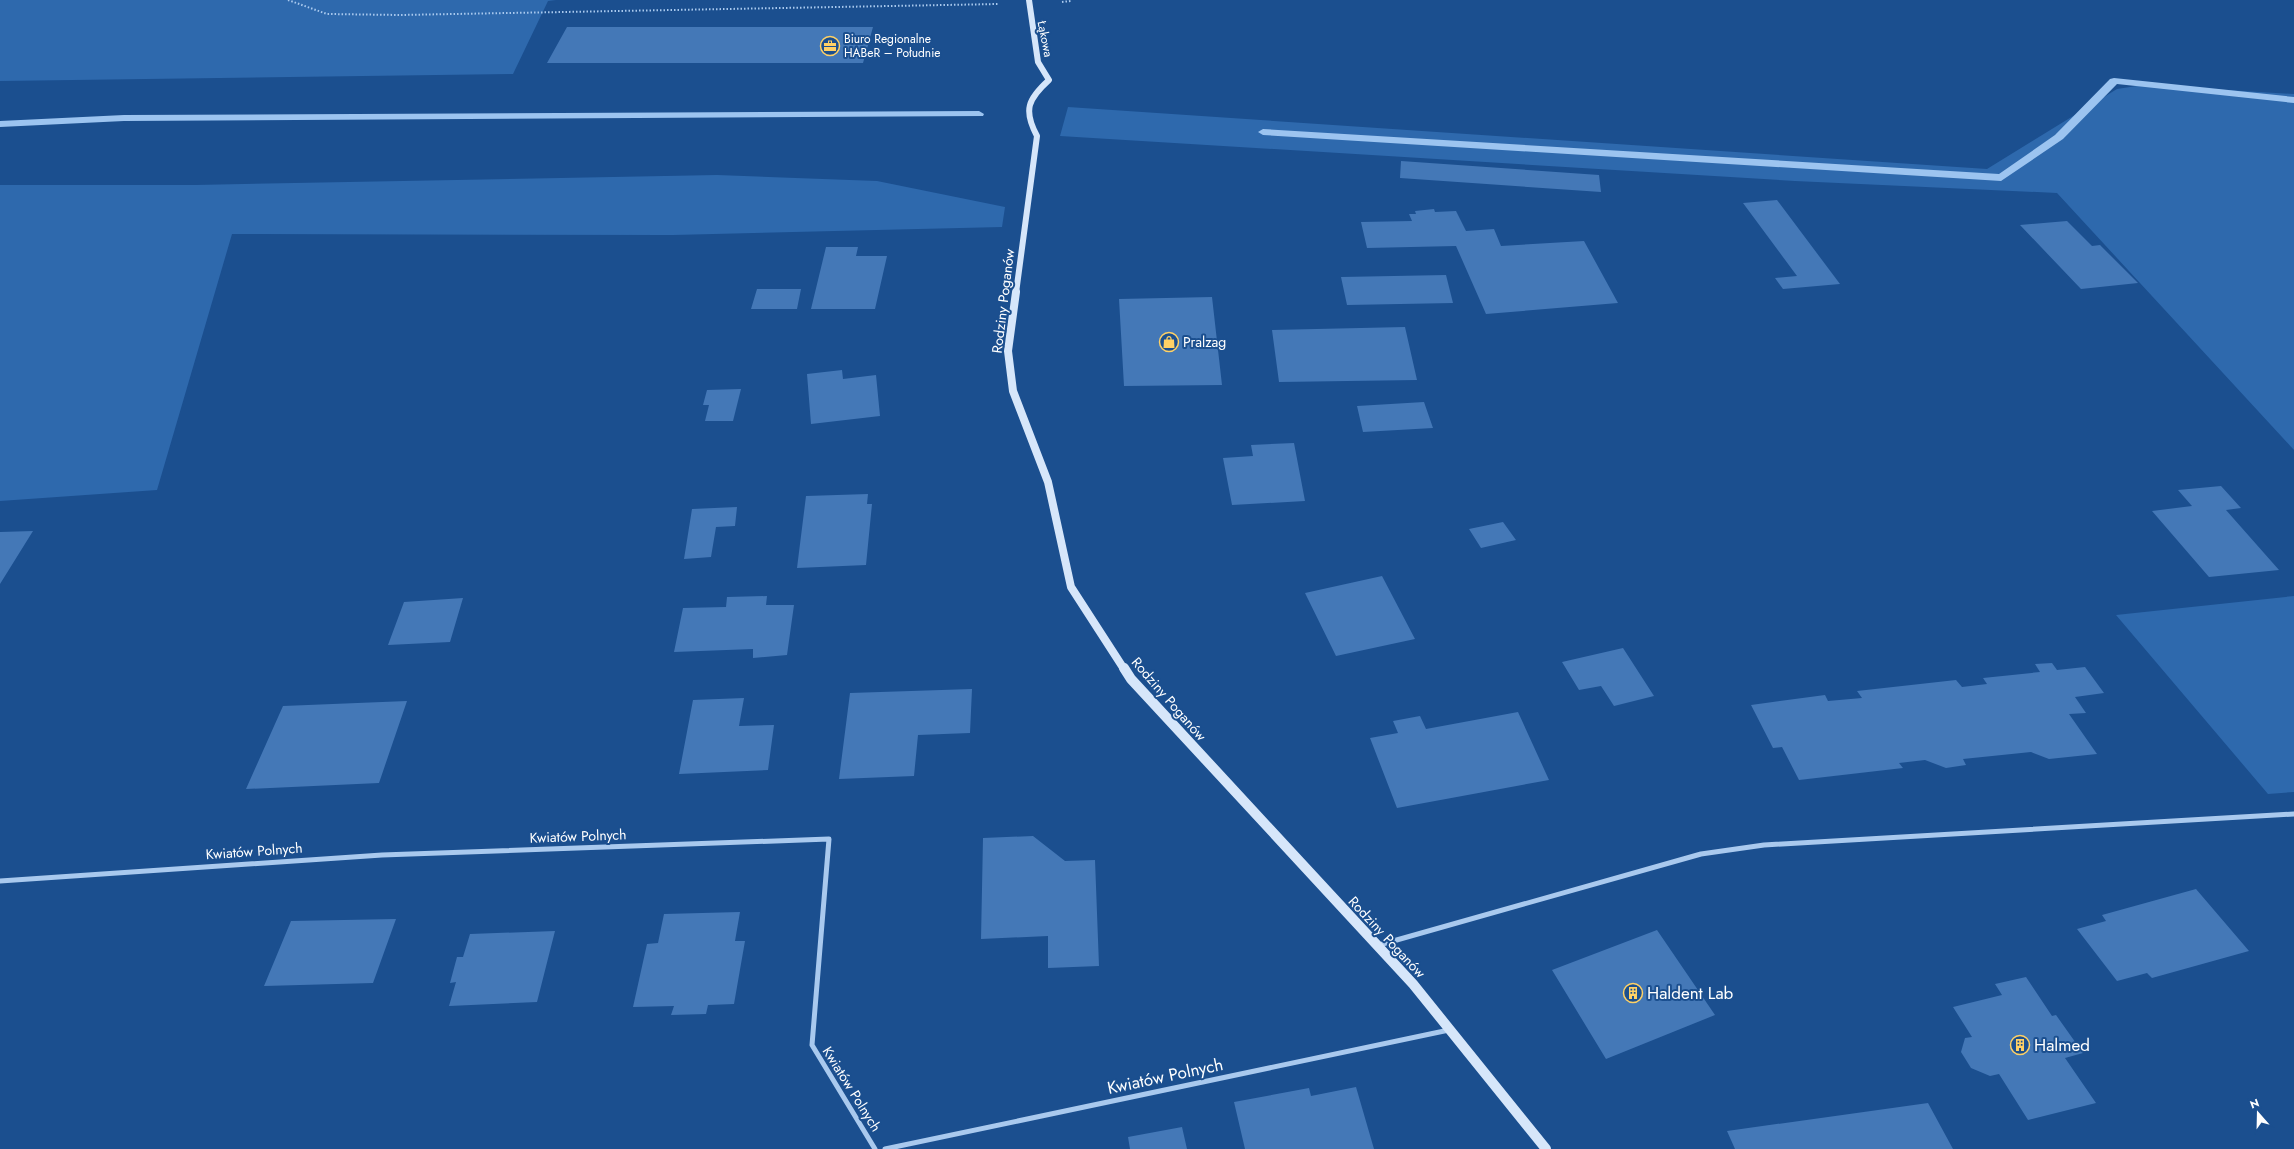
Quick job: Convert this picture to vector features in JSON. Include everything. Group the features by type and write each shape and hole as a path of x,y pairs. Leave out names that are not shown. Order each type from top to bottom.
{"street":[{"name":"Łąkowa","path":"1029,2 1038,62 1049,80 1038,90 1030,101 1027,113 1030,125 1037,136"},
{"name":"Rodziny Poganów","path":"1037,136 1008,351 1013,391 1048,482 1071,586 1131,679 1378,946 1451,1029 1546,1149"},
{"path":"1378,946 1701,854 1764,845 2251,818 2294,814"},
{"name":"Kwiatów Polnych","path":"0,881 382,855 829,839 812,1045 875,1149"},
{"name":"Kwiatów Polnych","path":"885,1149 1451,1029"}],"path":[{"path":"288,0 327,14 400,15 1071,1"}],"shaded area":[{"path":"0,0 556,0 548,1 513,74 0,81"},
{"path":"2143,85 2294,94 2294,450 2057,193 1795,181 1060,136 1068,107 1987,169 2117,89"},
{"path":"717,175 877,181 1005,207 1002,227 673,235 232,234 157,490 0,501 0,185 195,185"},
{"path":"2294,596 2294,792 2268,794 2116,615"}],"building":[{"path":"567,27 873,27 863,63 547,63"},
{"path":"1401,161 1599,175 1601,192 1400,178"},
{"path":"1777,200 1840,284 1783,289 1775,278 1797,276 1743,203"},
{"path":"1434,209 1435,212 1456,211 1466,231 1494,229 1501,246 1584,241 1618,303 1486,314 1456,246 1367,248 1361,222 1412,221 1409,214 1416,214 1415,211"},
{"path":"2067,221 2092,246 2100,245 2138,283 2081,289 2020,225"},
{"path":"826,247 858,247 856,256 887,256 875,309 811,309"},
{"path":"1446,275 1453,303 1347,305 1341,277"},
{"path":"757,289 801,289 797,309 751,309"},
{"name":"Pralzag","path":"1212,297 1222,385 1124,386 1119,299"},
{"path":"1405,327 1417,380 1279,382 1272,330"},
{"path":"842,370 843,379 876,375 880,416 811,424 807,374"},
{"path":"741,389 733,421 705,421 709,405 703,405 707,390"},
{"path":"1424,402 1433,428 1363,432 1357,406"},
{"path":"1294,443 1305,501 1232,505 1223,458 1253,456 1251,445"},
{"path":"2221,486 2241,508 2226,510 2279,570 2209,577 2152,511 2192,506 2178,490"},
{"path":"868,494 867,504 872,504 866,565 797,568 806,496"},
{"path":"737,507 735,526 716,527 711,557 684,559 692,509"},
{"path":"1503,522 1516,540 1481,548 1469,529"},
{"path":"33,531 0,584 0,532"},
{"path":"1382,576 1415,639 1336,656 1305,593"},
{"path":"767,596 766,605 794,605 787,655 753,658 753,649 674,652 683,608 726,607 727,597"},
{"path":"463,598 450,642 388,645 404,602"},
{"path":"1623,648 1654,696 1614,706 1601,686 1579,690 1562,662"},
{"path":"2052,663 2057,670 2085,667 2104,693 2075,697 2086,713 2069,714 2097,754 2049,759 2031,752 1963,759 1966,765 1946,768 1925,760 1899,763 1903,768 1799,780 1782,747 1773,748 1751,705 1825,695 1828,701 1862,698 1857,691 1956,680 1962,687 1987,684 1983,678 2040,672 2035,664"},
{"path":"972,689 970,733 918,735 914,776 839,779 850,693"},
{"path":"744,698 739,726 774,725 768,770 679,774 693,700"},
{"path":"407,701 379,783 246,789 283,706"},
{"path":"1518,712 1549,780 1397,808 1370,738 1398,733 1393,721 1420,716 1426,729"},
{"path":"1033,836 1065,861 1095,860 1099,966 1048,968 1048,936 981,939 983,838"},
{"path":"2196,889 2249,951 2152,978 2147,973 2117,981 2077,929 2106,921 2102,915"},
{"path":"740,912 735,941 745,941 734,1004 708,1005 706,1014 671,1015 674,1006 633,1007 647,944 658,943 664,914"},
{"path":"396,919 373,983 264,986 291,921"},
{"name":"Haldent Lab","path":"1657,930 1715,1015 1606,1059 1552,970"},
{"path":"555,931 537,1002 449,1006 456,982 450,983 457,957 463,957 470,934"},
{"name":"Halmed","path":"2026,977 2052,1016 2056,1015 2083,1053 2065,1058 2096,1103 2028,1120 1999,1074 1990,1076 1971,1068 1961,1052 1965,1038 1972,1037 1953,1007 2002,995 1995,984"},
{"path":"1356,1087 1374,1149 1245,1149 1234,1102 1309,1088 1311,1096"},
{"path":"1928,1103 1953,1149 1735,1149 1727,1131"},
{"path":"1182,1127 1187,1149 1130,1149 1128,1137"}],"waterway":[{"path":"1263,132 2001,178 2059,137 2114,81 2294,100"},
{"path":"0,124 124,118 979,114"}],"place":[{"name":"Biuro Regionalne HABeR – Południe","path":"830,46"},
{"name":"Pralzag","path":"1169,342"},
{"name":"Haldent Lab","path":"1633,993"},
{"name":"Halmed","path":"2020,1045"}]}
